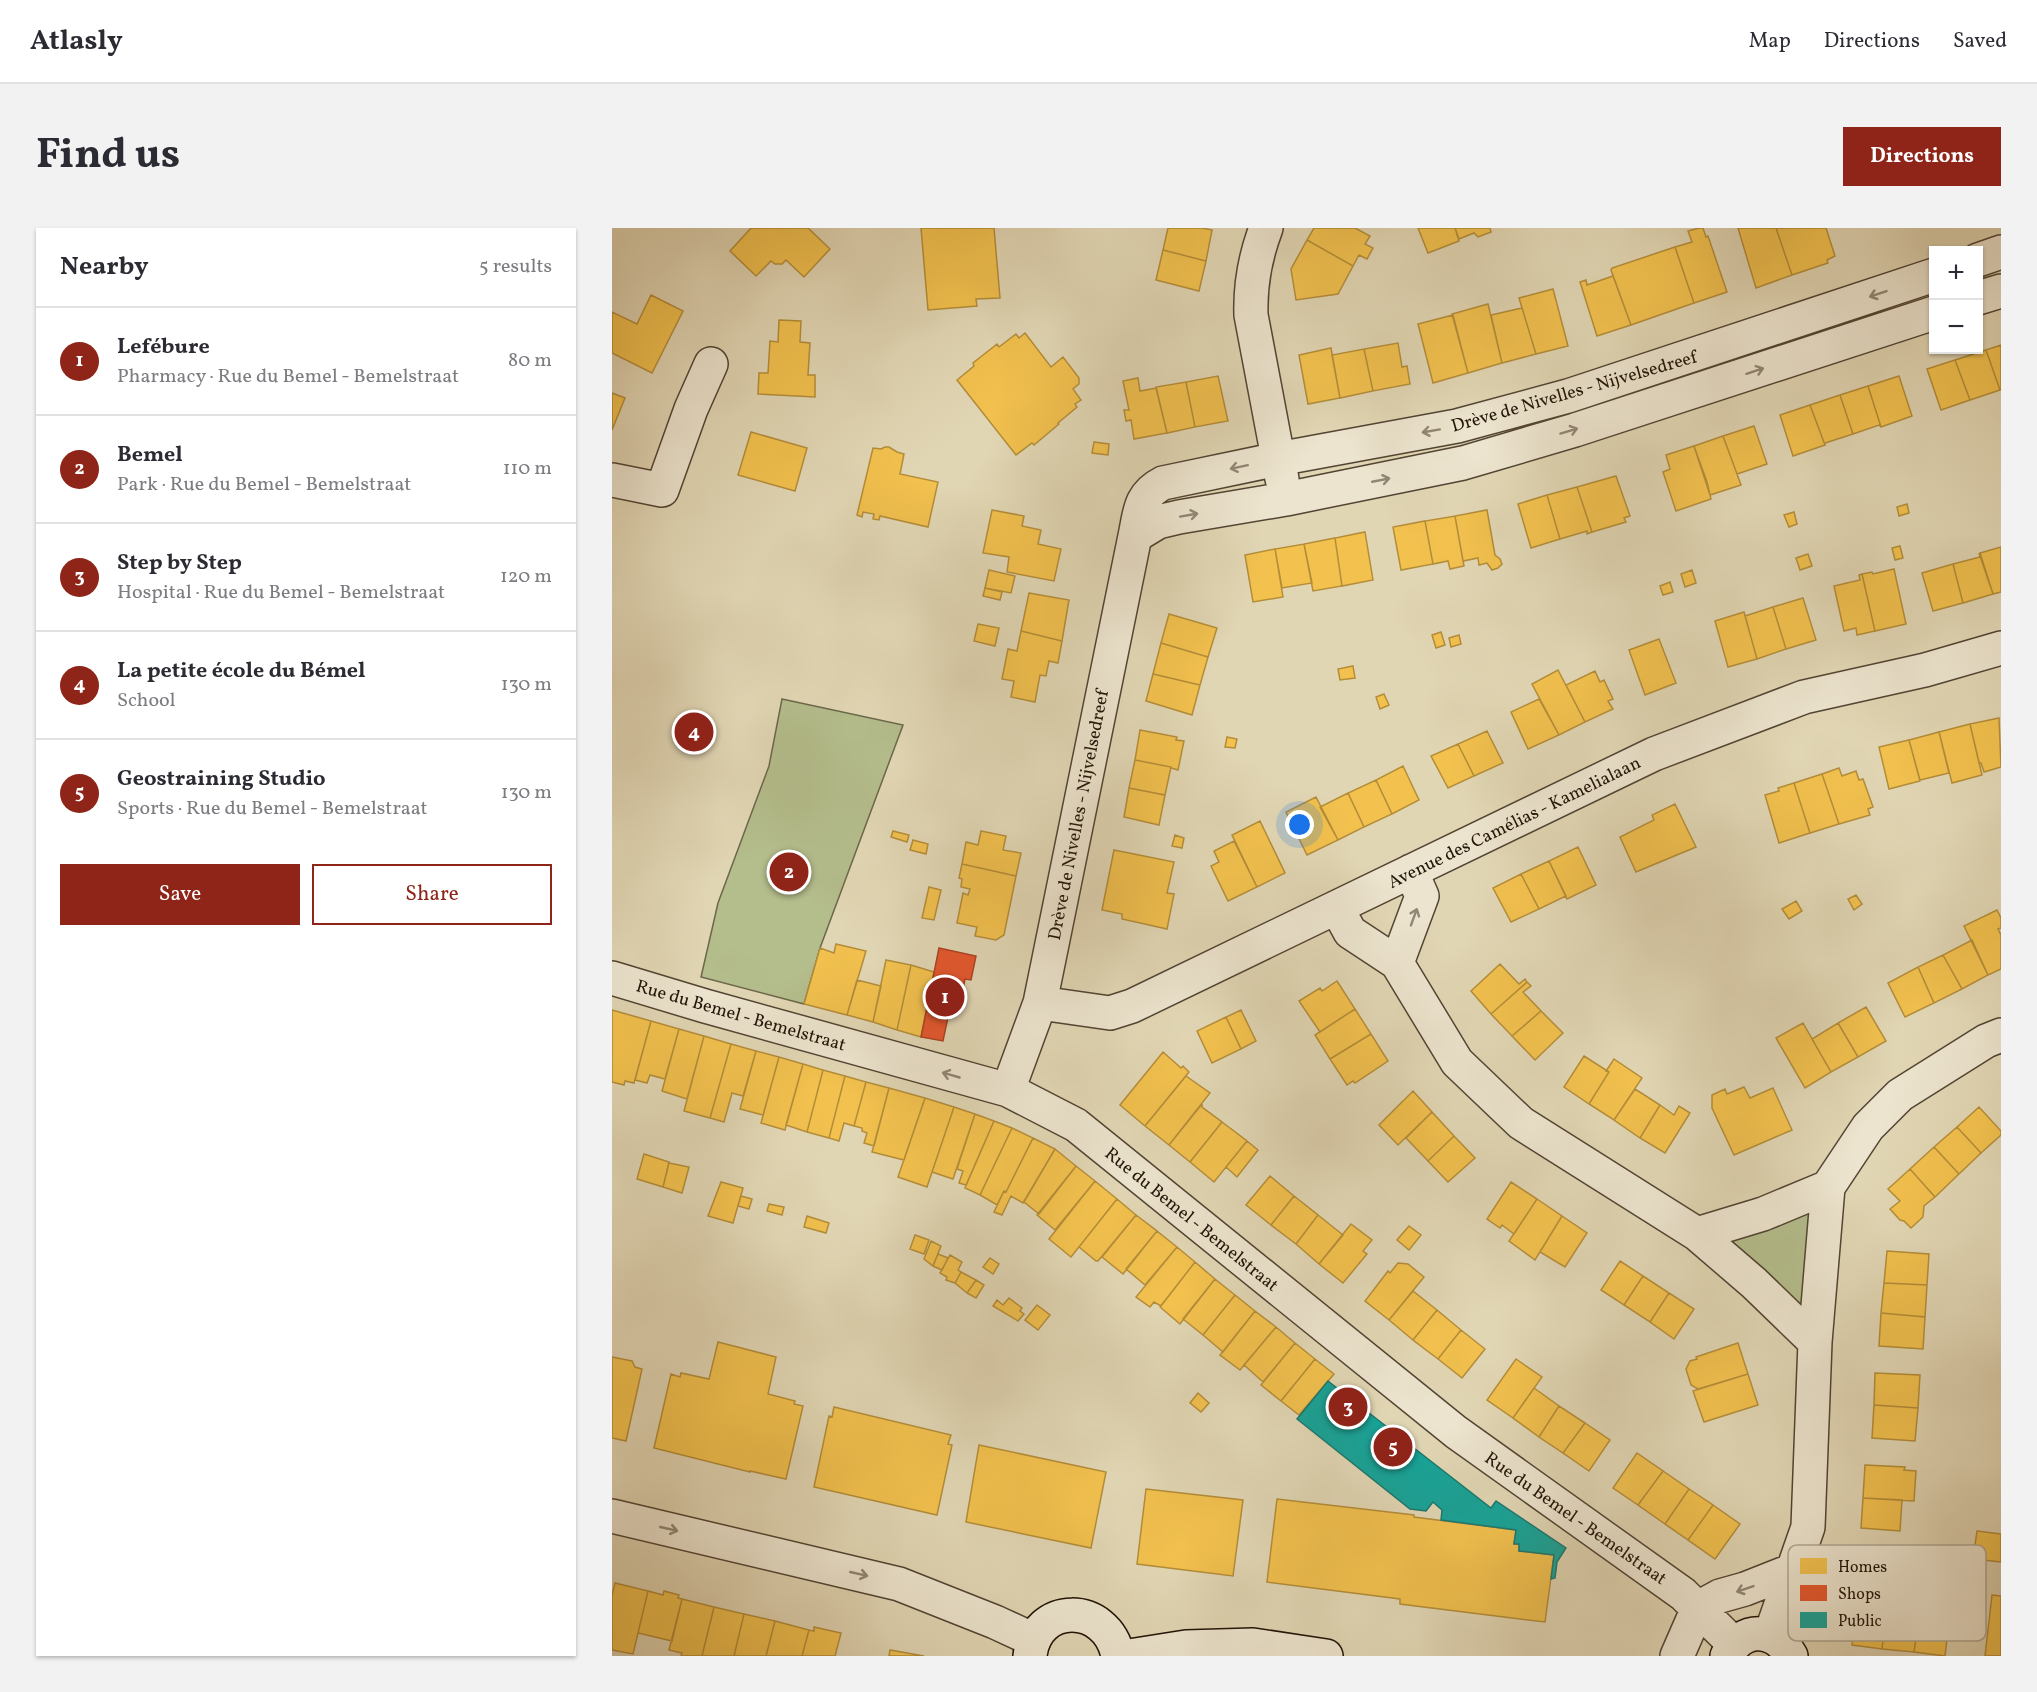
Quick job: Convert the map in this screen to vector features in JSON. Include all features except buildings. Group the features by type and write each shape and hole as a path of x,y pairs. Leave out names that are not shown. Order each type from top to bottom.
{"street":[{"path":"1266,228 1255,261 1250,289 1251,315 1286,499"},
{"path":"1983,258 2001,252"},
{"name":"Drève de Nivelles - Nijvelsedreef","path":"1008,1090 1040,1003 1135,536 1144,497 1153,488 1163,483 1278,459 1457,426 1568,396 1929,277"},
{"path":"1983,296 2001,291"},
{"name":"Drève de Nivelles - Nijvelsedreef","path":"1135,536 1158,522 1179,517 1286,499 1463,464 1575,430 1929,315"},
{"path":"612,480 662,490 691,409 711,364"},
{"name":"Avenue des Camélias - Kamelialaan","path":"1040,1003 1110,1013 1132,1006 1654,754 1793,701 1925,670 2001,648"},
{"path":"1397,963 1422,896 1411,872"},
{"path":"1337,908 1350,932 1397,963 1457,1062 1521,1123 1697,1234 1754,1282 1815,1341"},
{"name":"Rue du Bemel - Bemelstraat","path":"612,978 1008,1090 1076,1125 1456,1432 1683,1594 1698,1608 1731,1650"},
{"path":"1802,1545 1808,1527 1815,1341 1828,1186 1868,1127 1900,1095 1986,1041 2001,1035"},
{"path":"1697,1234 1763,1214 1828,1186"},
{"path":"612,1516 899,1584 995,1622 1032,1648 1042,1628 1054,1619 1068,1615 1083,1616 1097,1621 1108,1631 1116,1643 1118,1656"},
{"path":"1677,1656 1698,1608 1720,1596 1745,1589 1788,1571"},
{"path":"1731,1650 1742,1638 1761,1634 1780,1646 1788,1599"},
{"path":"1129,1656 1186,1647 1253,1645 1326,1656"}],"green space":[{"path":"782,699 903,725 820,948 804,1004 701,977 718,903 769,766"},
{"path":"1796,1212 1813,1213 1811,1298 1799,1309 1729,1239"}],"place":[{"name":"La petite école du Bémel","path":"694,732"},
{"name":"Bemel","path":"789,872"},
{"name":"Lefébure","path":"945,997"},
{"name":"Step by Step","path":"1348,1407"},
{"name":"Geostraining Studio","path":"1393,1447"}]}
